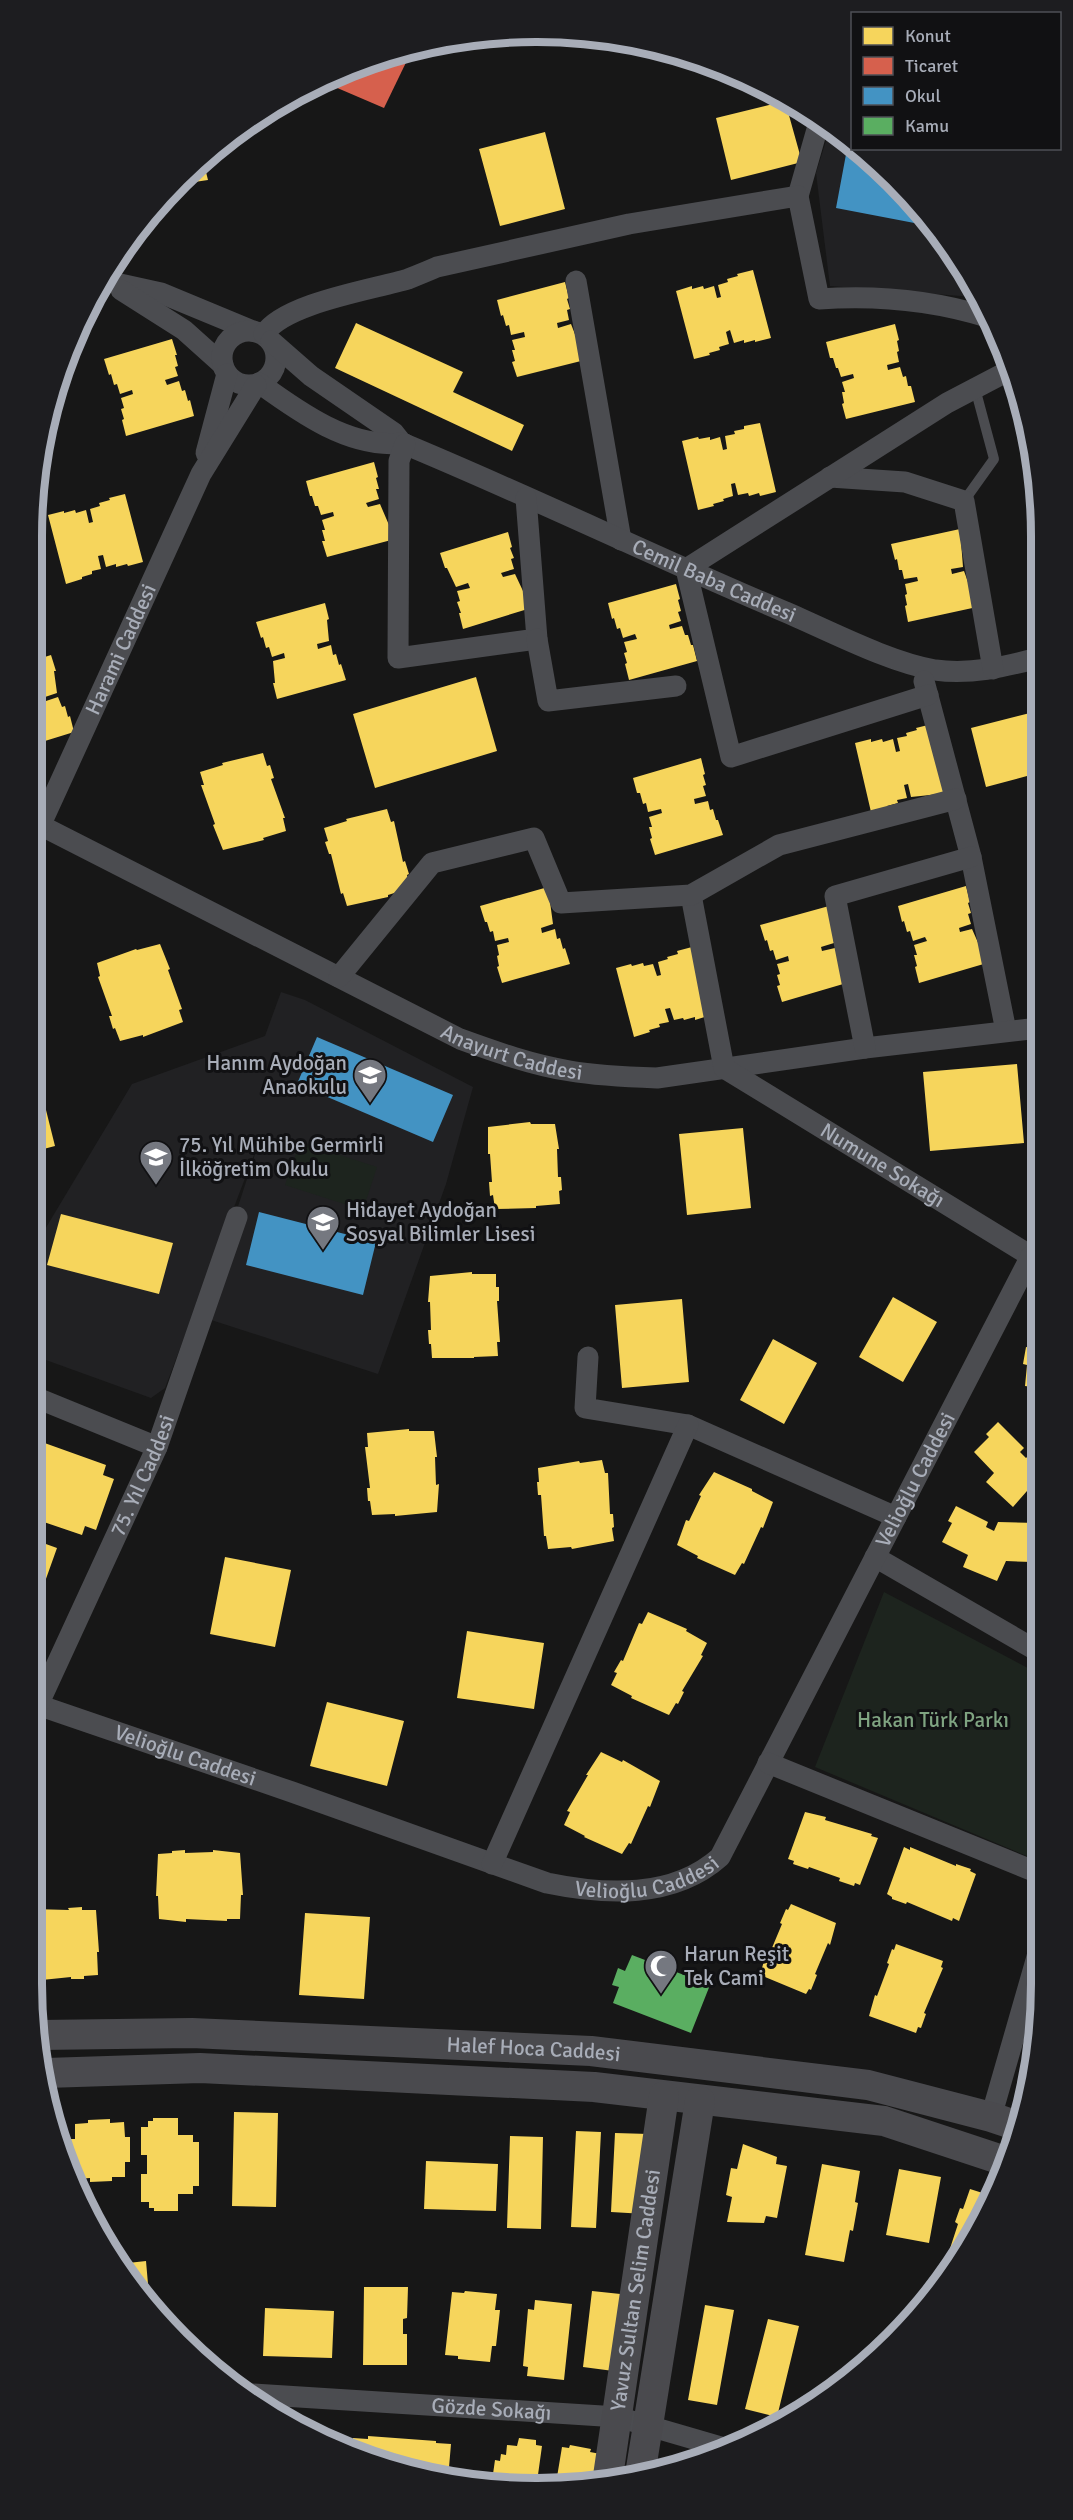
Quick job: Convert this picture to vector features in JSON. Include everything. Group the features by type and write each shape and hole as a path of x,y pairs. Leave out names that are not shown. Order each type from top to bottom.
{"main road":[{"name":"Halef Hoca Caddesi","path":"45,2035 203,2034 591,2051 868,2085 1004,2122"},
{"name":"Halef Hoca Caddesi","path":"51,2073 200,2068 594,2087 884,2121 998,2159"},
{"name":"Yavuz Sultan Selim Caddesi","path":"610,2472 664,2096"},
{"name":"Yavuz Sultan Selim Caddesi","path":"642,2466 700,2101"}],"street":[{"path":"817,129 798,196 819,299 850,297 912,300 978,315"},
{"path":"263,335 270,325 281,317 409,278 437,267 628,224 798,196"},
{"path":"576,281 621,540"},
{"name":"Cemil Baba Caddesi","path":"112,282 161,293 263,335 311,376 394,433 403,443 686,569 904,662 920,667 954,671 993,669 1031,660"},
{"name":"Cemil Baba Caddesi","path":"111,285 184,330 225,370"},
{"path":"201,474 225,370 222,354 226,344 233,336 243,331 263,335 276,351 277,362 273,372 266,380 258,384 245,385 235,382 225,370"},
{"path":"928,695 731,758 686,569 947,403 1003,373"},
{"path":"201,474 258,384"},
{"name":"Cemil Baba Caddesi","path":"258,384 303,415 334,429 385,445 403,443"},
{"path":"403,443 399,460 398,658 537,639"},
{"name":"Harami Caddesi","path":"42,810 201,474"},
{"path":"830,477 905,483 964,501 993,669"},
{"path":"526,498 537,639 548,701 676,686"},
{"path":"920,667 971,857 1006,1031"},
{"path":"339,977 432,863 534,838 561,903 692,895 779,845 956,799"},
{"name":"Anayurt Caddesi","path":"42,826 460,1039 537,1065 598,1075 657,1078 866,1048 1031,1029"},
{"path":"866,1048 835,896 971,857"},
{"path":"692,895 724,1068"},
{"name":"Numune Sokağı","path":"724,1068 1031,1256"},
{"name":"75. Yıl Caddesi","path":"42,1689 157,1447 237,1217"},
{"name":"Velioğlu Caddesi","path":"42,1706 302,1795 547,1883 590,1890 640,1890 672,1885 699,1874 720,1857 896,1517 1031,1265"},
{"path":"588,1356 585,1408 688,1425 896,1517"},
{"path":"42,1400 157,1447"},
{"path":"492,1864 688,1425"},
{"path":"875,1557 1031,1647"},
{"path":"768,1763 1031,1870"},
{"path":"1004,2122 1031,1993"},
{"name":"Gözde Sokağı","path":"261,2395 618,2417 650,2424 714,2445"}],"lane":[{"path":"964,501 994,459 975,388"}],"shaded area":[{"path":"827,137 863,165 908,210 948,262 969,297 830,286 816,173"},
{"path":"281,992 305,1000 473,1087 446,1184 378,1374 202,1317 260,1139 165,1388 151,1398 42,1359 42,1234 132,1084 265,1036"}],"green space":[{"path":"300,1142 377,1167 363,1210 285,1185"},
{"name":"Hakan Türk Parkı","path":"884,1592 1031,1670 1031,1858 815,1767"}],"building: Konut":[{"path":"775,103 788,110 802,162 731,180 716,118"},
{"path":"545,132 565,209 500,226 479,149"},
{"path":"205,169 208,180 192,182"},
{"path":"753,270 771,338 755,342 755,340 744,343 744,340 734,343 730,330 726,332 729,344 719,347 720,350 709,353 710,355 694,359 676,291 692,286 692,289 703,286 704,289 714,286 717,298 721,297 718,285 728,282 727,279 738,276 737,274"},
{"path":"565,282 569,298 567,299 570,309 567,310 569,320 557,323 558,328 571,324 585,360 517,377 512,362 515,361 512,350 515,350 512,340 525,337 524,332 511,335 509,325 506,326 503,315 501,316 497,300"},
{"path":"356,323 463,372 453,392 524,425 512,451 335,368"},
{"path":"895,324 899,340 897,341 899,351 897,352 899,362 887,365 888,370 900,367 903,377 906,376 908,386 911,386 915,402 846,419 842,404 844,403 842,392 845,392 842,382 854,378 853,374 841,377 833,358 830,358 826,342"},
{"path":"172,339 177,355 175,355 178,366 175,367 178,376 165,380 167,385 179,381 182,391 185,390 188,401 190,400 194,416 126,436 122,420 124,419 121,409 124,408 121,398 133,394 132,390 120,394 117,384 114,385 111,374 109,375 104,359"},
{"path":"760,423 776,492 760,496 759,493 749,496 748,493 738,495 735,483 731,484 733,496 713,504 714,506 698,510 682,441 698,437 699,439 710,437 710,440 720,437 723,450 727,449 725,436 735,434 734,431 744,429 744,426"},
{"path":"374,462 378,477 376,478 379,489 376,489 379,499 366,503 368,507 380,504 395,539 327,557 322,541 325,541 322,530 325,530 322,520 334,516 333,512 321,515 318,506 315,506 310,496 306,481"},
{"path":"125,494 143,562 128,566 127,564 116,567 116,564 106,567 103,555 98,556 101,569 66,584 48,515 64,511 64,513 75,510 76,513 86,510 89,523 93,522 90,509 100,506 99,503 110,500 109,498"},
{"path":"960,529 963,567 951,569 952,574 964,571 977,607 908,622 905,584 918,581 917,577 904,579 897,559 895,560 891,544"},
{"path":"508,532 514,569 501,573 503,577 515,574 531,608 463,629 457,591 470,588 468,583 456,587 445,568 440,553"},
{"path":"676,584 680,599 678,600 681,611 678,612 681,621 669,625 670,629 682,626 685,635 688,635 693,645 697,661 629,680 625,664 627,663 624,653 627,652 624,642 637,639 635,634 623,638 620,628 617,629 614,618 612,619 608,603"},
{"path":"325,603 329,619 327,620 329,641 317,644 318,649 331,645 333,655 336,654 346,680 277,699 273,683 275,683 273,661 285,658 284,653 272,657 269,647 266,648 263,637 261,638 256,622"},
{"path":"51,655 56,671 54,671 57,693 45,697 46,701 58,697 62,707 65,706 68,717 70,716 74,732 42,742 42,658"},
{"path":"476,677 497,751 375,788 353,714"},
{"path":"1031,713 1031,775 986,787 971,728"},
{"path":"932,724 949,793 911,797 908,784 904,785 907,798 897,800 898,803 887,806 887,808 871,812 855,743 871,739 871,742 882,739 883,742 893,739 896,752 900,751 897,738 907,736 906,733 917,730 916,728"},
{"path":"263,753 274,778 271,779 285,818 283,818 286,831 263,838 264,840 223,850 201,785 204,785 200,772 223,765 222,763"},
{"path":"701,758 705,774 703,775 706,785 703,786 706,796 694,799 695,804 708,801 710,810 713,809 723,835 655,855 650,839 652,838 649,827 652,827 649,817 662,813 661,809 648,812 646,803 643,804 640,793 637,793 633,778"},
{"path":"387,809 391,822 394,821 403,862 405,861 409,874 407,875 410,888 388,895 388,897 347,906 325,842 328,841 324,828 347,821 346,819"},
{"path":"966,886 970,902 968,903 971,913 968,914 971,924 959,928 960,932 972,929 987,963 919,983 915,967 917,966 914,955 917,955 914,945 927,941 925,937 913,941 910,931 907,932 904,921 902,922 898,906"},
{"path":"548,887 553,924 541,928 542,933 555,929 557,939 560,938 570,964 502,983 497,967 499,966 497,956 499,955 497,945 509,942 508,938 495,941 493,931 490,932 480,906"},
{"path":"829,906 834,943 821,947 822,951 835,948 850,982 782,1002 777,986 780,985 777,975 780,974 777,964 789,961 788,956 776,960 773,950 770,951 767,940 765,941 760,925"},
{"path":"160,944 182,1009 179,1010 183,1022 143,1037 143,1035 120,1041 109,1016 112,1016 98,977 100,976 97,963 136,949"},
{"path":"692,947 711,1015 695,1020 695,1017 674,1020 670,1008 665,1009 669,1022 659,1024 660,1027 634,1037 616,968 631,964 632,966 643,963 644,966 653,964 657,976 661,975 658,962 678,954 677,951"},
{"path":"1017,1064 1024,1143 930,1151 923,1072"},
{"path":"46,1110 55,1146 42,1149 42,1111"},
{"path":"530,1122 531,1124 555,1124 559,1149 557,1149 558,1177 561,1177 562,1190 559,1191 560,1204 536,1206 536,1208 495,1209 493,1195 490,1196 489,1182 492,1182 490,1154 488,1154 488,1127"},
{"path":"743,1128 751,1208 687,1215 679,1134"},
{"path":"61,1214 173,1243 159,1294 47,1265"},
{"path":"472,1272 472,1274 496,1274 496,1287 499,1287 498,1356 432,1358 428,1330 431,1330 430,1302 428,1302 430,1276"},
{"path":"893,1297 937,1322 903,1382 859,1357"},
{"path":"682,1299 689,1382 622,1388 615,1305"},
{"path":"773,1339 817,1363 784,1424 740,1400"},
{"path":"1026,1347 1031,1348 1031,1387 1025,1386 1027,1365 1023,1364"},
{"path":"998,1422 1024,1448 1020,1452 1026,1458 1031,1453 1031,1492 1027,1491 1013,1507 986,1482 994,1473 974,1452 989,1437 986,1434"},
{"path":"409,1429 409,1431 434,1431 437,1457 435,1457 436,1485 439,1484 437,1512 395,1516 395,1514 372,1515 367,1488 370,1488 365,1447 368,1447 367,1433"},
{"path":"42,1442 106,1465 103,1475 114,1479 96,1530 85,1526 82,1535 42,1521"},
{"path":"602,1460 605,1473 608,1473 614,1541 572,1549 571,1547 548,1549 546,1536 544,1536 541,1495 538,1495 538,1468 579,1461 580,1463"},
{"path":"714,1472 752,1489 773,1502 763,1528 761,1527 744,1564 742,1563 735,1575 697,1558 698,1556 677,1545 686,1520 689,1521 701,1496 699,1495"},
{"path":"956,1506 988,1522 986,1527 994,1531 998,1522 1031,1523 1031,1562 1006,1561 997,1581 963,1567 968,1555 942,1542 952,1523 948,1521"},
{"path":"42,1543 57,1548 42,1590"},
{"path":"225,1557 291,1570 275,1647 210,1634"},
{"path":"648,1612 687,1629 686,1631 707,1643 701,1655 703,1656 682,1691 684,1692 678,1704 676,1703 669,1715 631,1698 632,1696 611,1685 617,1673 614,1672 621,1660 623,1661 639,1623 642,1624"},
{"path":"467,1631 544,1643 534,1709 457,1698"},
{"path":"327,1702 404,1721 387,1786 310,1766"},
{"path":"601,1752 622,1762 623,1760 660,1781 631,1844 629,1843 622,1854 564,1825 570,1812 567,1811"},
{"path":"805,1812 826,1817 825,1820 872,1834 871,1836 878,1838 860,1885 855,1883 854,1886 839,1881 840,1878 793,1864 794,1861 788,1859"},
{"path":"904,1847 910,1850 910,1847 956,1866 956,1864 971,1869 970,1871 976,1874 959,1921 953,1918 952,1921 907,1902 906,1904 892,1899 887,1894"},
{"path":"185,1850 185,1853 213,1852 213,1850 240,1853 243,1895 241,1895 240,1919 227,1919 227,1921 186,1919 186,1922 159,1919 158,1896 156,1896 158,1854"},
{"path":"791,1904 836,1923 830,1945 828,1943 811,1990 809,1989 806,1994 760,1975 766,1954 769,1955 786,1909 788,1910"},
{"path":"82,1907 82,1910 96,1910 98,1975 84,1976 84,1979 71,1979 71,1977 42,1980 42,1909 69,1910 68,1908"},
{"path":"305,1913 370,1917 364,1999 299,1995"},
{"path":"896,1944 943,1961 941,1967 943,1968 924,2013 926,2014 921,2028 918,2027 916,2033 869,2016 875,1995 877,1996 889,1964 887,1963 892,1949 894,1950"},
{"path":"234,2112 278,2113 276,2207 232,2206"},
{"path":"153,2118 178,2118 178,2135 193,2135 193,2142 199,2142 199,2186 193,2186 193,2194 178,2194 178,2211 154,2211 154,2208 149,2208 149,2202 141,2202 141,2174 147,2174 147,2155 141,2155 141,2127 148,2127 148,2121 153,2121"},
{"path":"110,2119 110,2123 124,2122 125,2137 130,2137 130,2162 125,2162 125,2177 112,2177 112,2181 90,2182 90,2178 82,2179 70,2148 70,2139 75,2139 75,2124 88,2123 88,2120"},
{"path":"576,2131 601,2132 596,2228 571,2227"},
{"path":"615,2133 649,2134 645,2214 611,2212"},
{"path":"510,2136 543,2137 541,2229 507,2228"},
{"path":"743,2144 777,2157 776,2164 787,2166 777,2218 766,2216 764,2223 727,2222 732,2197 726,2195 731,2168 737,2169"},
{"path":"426,2161 498,2164 496,2211 424,2209"},
{"path":"822,2164 860,2171 855,2202 858,2203 844,2262 805,2255"},
{"path":"899,2169 941,2177 929,2243 886,2235"},
{"path":"970,2189 984,2193 965,2231 946,2261 958,2224 955,2222 960,2208 963,2209"},
{"path":"146,2261 149,2290 144,2285 128,2263"},
{"path":"364,2287 408,2287 407,2318 403,2319 403,2334 407,2334 407,2365 363,2365"},
{"path":"465,2291 497,2294 495,2310 500,2310 496,2346 492,2346 490,2362 458,2359 458,2356 445,2355 452,2292 464,2293"},
{"path":"592,2291 630,2295 621,2372 583,2367"},
{"path":"535,2300 572,2304 564,2380 527,2376 528,2367 523,2366 528,2309 534,2310"},
{"path":"705,2305 734,2310 717,2405 688,2400"},
{"path":"265,2308 334,2311 332,2358 263,2356"},
{"path":"768,2319 799,2326 777,2415 745,2409"},
{"path":"368,2436 451,2444 449,2470 409,2461 353,2442 353,2438 368,2439"},
{"path":"519,2438 536,2440 536,2445 542,2446 538,2478 493,2476 495,2460 500,2461 501,2454 506,2455 507,2445 517,2446"},
{"path":"570,2445 606,2455 603,2474 557,2477 562,2447 569,2448"}],"building: Ticaret":[{"path":"407,59 384,108 333,86 378,68"}],"building: Okul":[{"path":"847,151 886,187 920,224 836,208"},
{"path":"317,1037 453,1095 433,1142 297,1084"},
{"path":"259,1212 376,1242 363,1295 246,1265"}],"building: Kamu":[{"name":"Harun Reşit Tek Cami","path":"632,1955 710,1985 691,2033 613,2003 619,1987 612,1985 618,1968 625,1971"}],"place":[{"name":"Hanım Aydoğan Anaokulu","path":"370,1104"},
{"name":"75. Yıl Mühibe Germirli İlköğretim Okulu","path":"156,1186"},
{"name":"Hidayet Aydoğan Sosyal Bilimler Lisesi","path":"323,1251"},
{"name":"Harun Reşit Tek Cami","path":"661,1995"}]}
